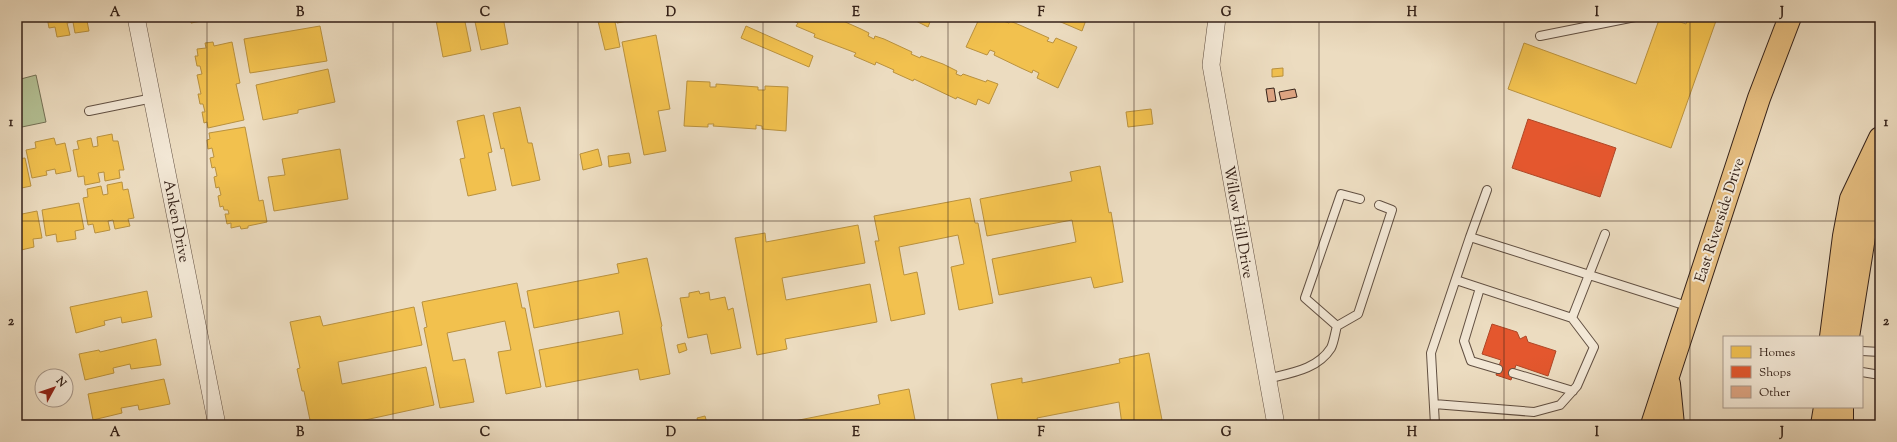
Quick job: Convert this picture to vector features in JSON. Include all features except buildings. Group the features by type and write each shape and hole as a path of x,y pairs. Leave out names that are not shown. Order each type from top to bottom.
{"main road":[{"name":"East Riverside Drive","path":"1652,425 1759,98 1790,17"},
{"path":"1831,336 1844,236 1851,199 1880,138"},
{"path":"1848,336 1880,138"},
{"path":"1668,373 1673,425"},
{"path":"1822,425 1825,408"},
{"path":"1842,408 1842,425"}],"street":[{"name":"Anken Drive","path":"136,17 217,425"},
{"name":"Willow Hill Drive","path":"1217,18 1211,65 1276,425"}],"lane":[{"path":"1540,36 1635,17"},
{"path":"89,111 153,98"},
{"path":"1435,425 1431,353 1487,190"},
{"path":"1337,326 1305,298 1341,194 1360,199"},
{"path":"1267,379 1297,371 1318,363 1331,347 1337,326 1358,314 1392,210 1379,205"},
{"path":"1572,318 1590,275 1604,234"},
{"path":"1470,237 1690,307"},
{"path":"1434,404 1534,412 1560,405 1577,386 1594,347 1572,318 1456,280"},
{"path":"1480,288 1464,341 1471,361 1498,369"},
{"path":"1863,351 1880,352"},
{"path":"1863,372 1880,375"},
{"path":"1513,373 1573,391"}],"green space":[{"path":"36,75 46,122 17,128 17,80"}]}
